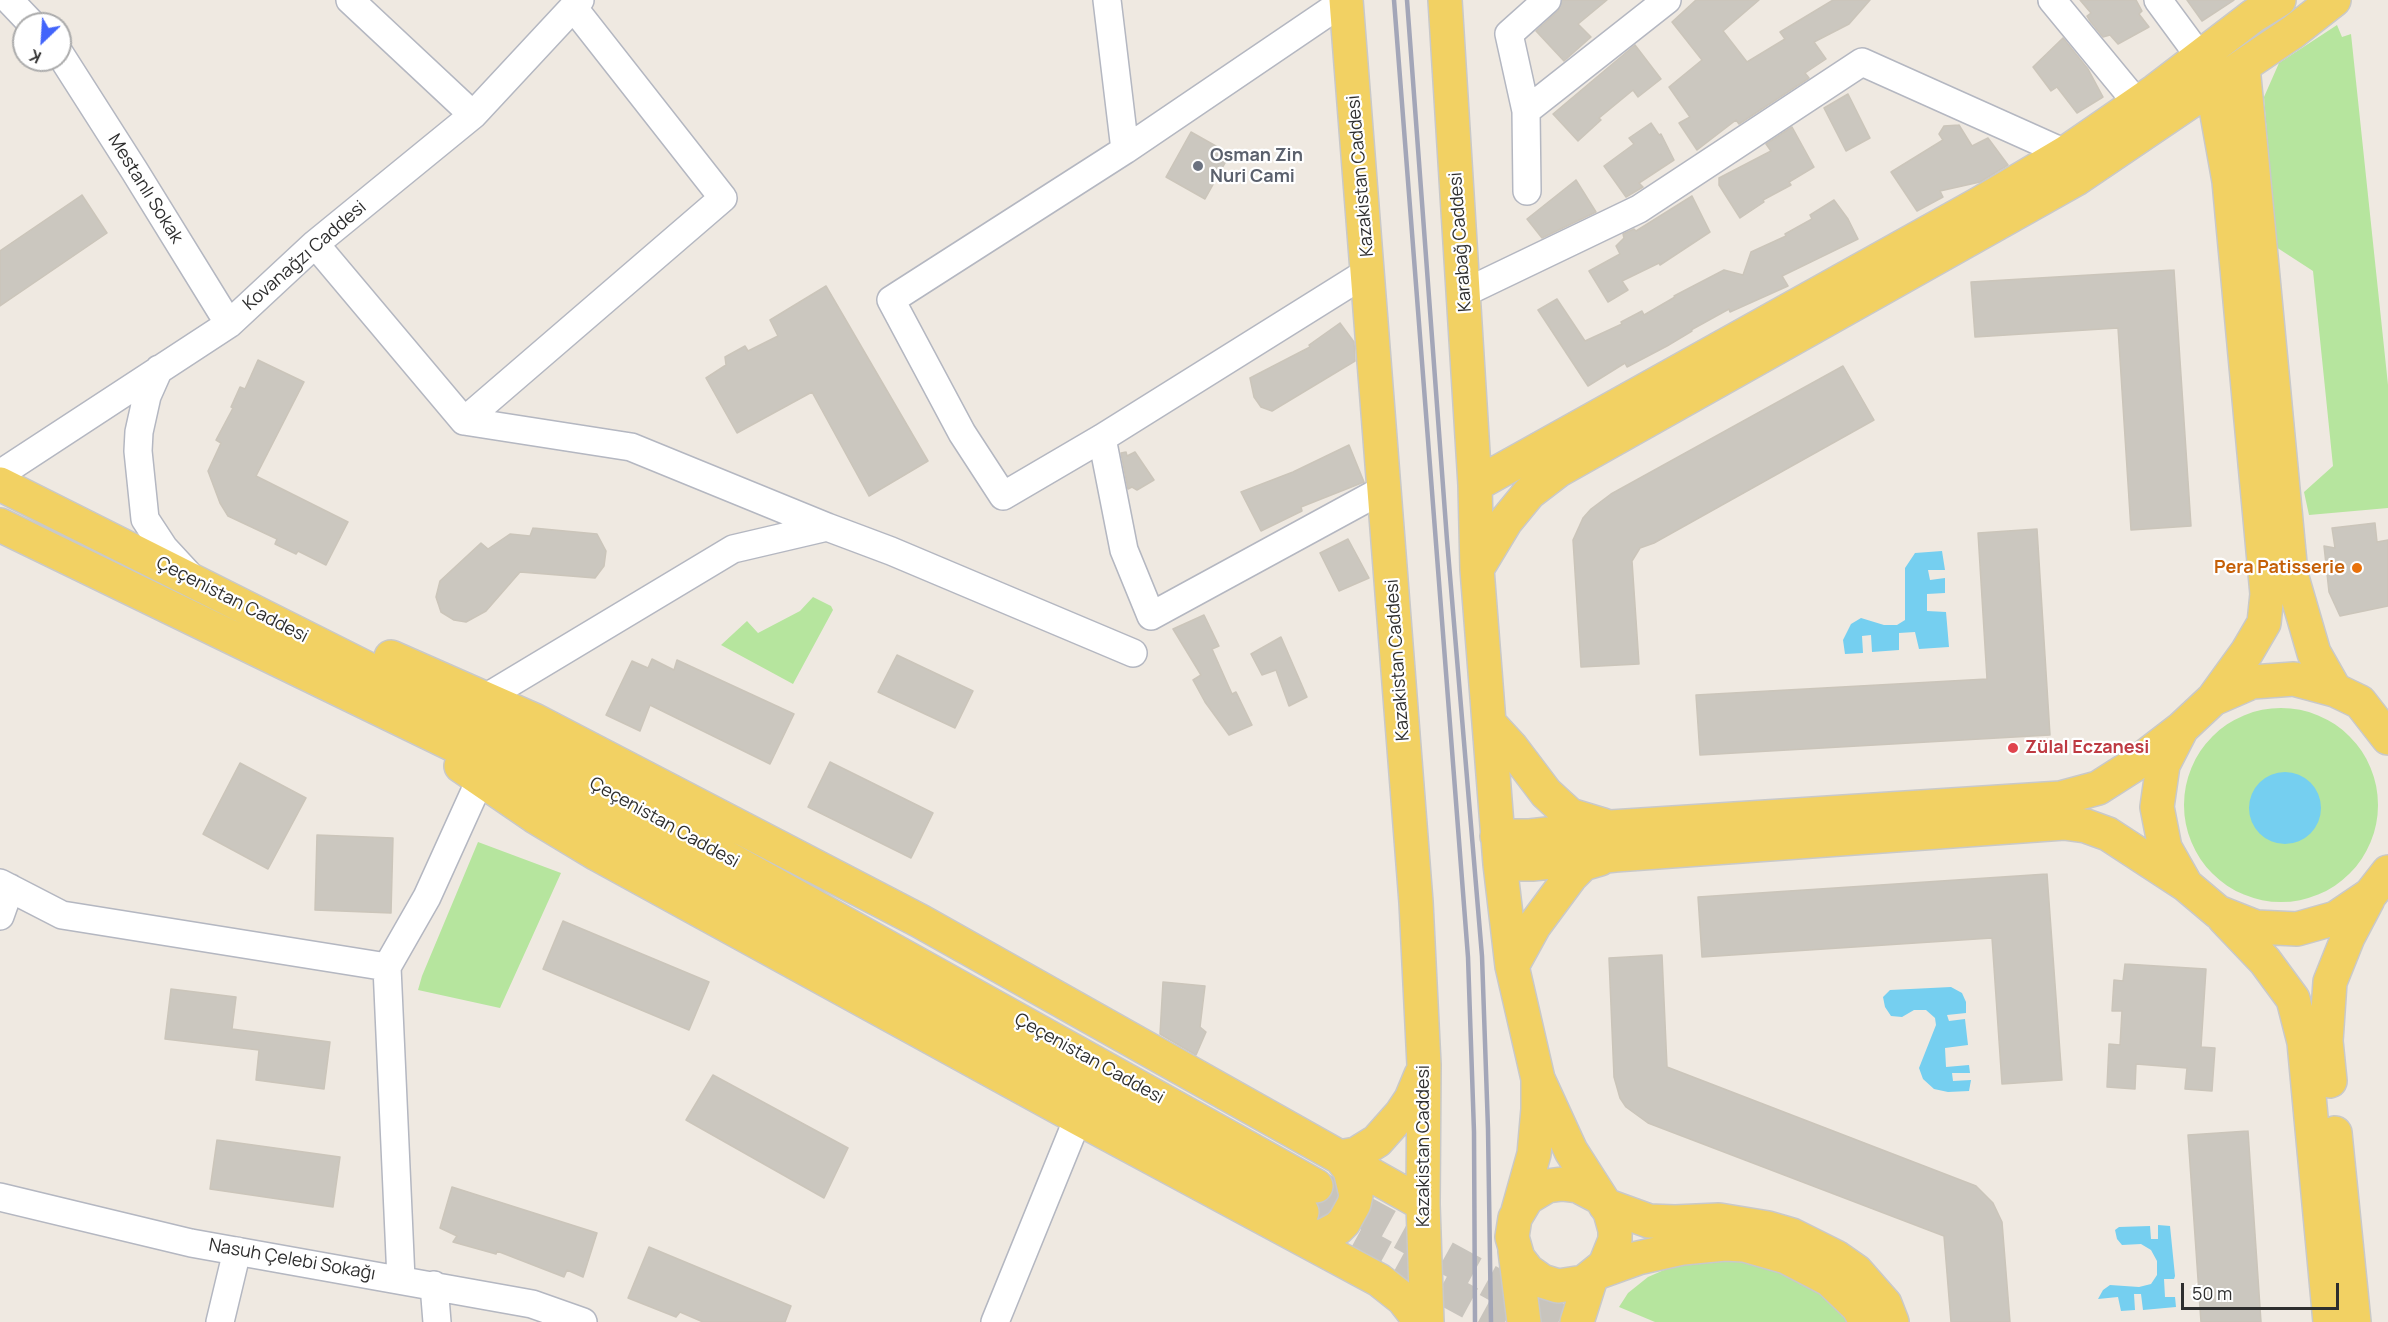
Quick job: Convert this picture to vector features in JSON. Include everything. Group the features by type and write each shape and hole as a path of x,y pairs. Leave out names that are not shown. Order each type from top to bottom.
{"main road":[{"name":"Kazakistan Caddesi","path":"1346,0 1369,271 1416,902 1424,1065 1423,1204 1427,1322"},
{"name":"Karabağ Caddesi","path":"1445,0 1475,485 1477,568 1498,850 1512,966 1538,1079"},
{"path":"1475,485 1979,204 2065,153 2137,103 2253,16 2279,0"},
{"path":"1477,568 1506,521 1523,500 1559,470 2076,179 2293,32 2334,0"},
{"path":"2243,66 2291,574 2314,653 2361,699 2388,738"},
{"path":"1498,850 1532,864 1613,841 1700,835 2061,798 2098,788 2134,765 2182,728 2213,699 2247,652 2264,623 2267,594 2229,181 2212,86"},
{"name":"Çeçenistan Caddesi","path":"0,484 569,770 1306,1212"},
{"name":"Çeçenistan Caddesi","path":"0,525 525,780 590,814 1306,1212"},
{"path":"195,581 279,609 534,720 920,921 1423,1204"},
{"path":"2213,699 2252,682 2294,679 2361,699"},
{"path":"402,722 480,780 597,854 1078,1118 1306,1212 1379,1280 1403,1299 1420,1322"},
{"path":"1490,723 1546,793 1570,815 1613,841"},
{"path":"2182,728 2163,765 2157,807 2165,848 2186,885"},
{"path":"1700,835 2064,823 2086,826 2108,834 2186,885 2218,912 2265,961 2293,999 2304,1042 2330,1322"},
{"path":"1512,966 1534,926 1571,876 1613,841"},
{"path":"2218,912 2256,927 2297,929 2336,918 2379,884"},
{"path":"2354,1322 2326,1041 2330,982 2348,937 2379,884"},
{"path":"1340,1156 1356,1154 1390,1129 1411,1099 1424,1065"},
{"path":"1538,1079 1571,1151 1613,1221 1615,1240 1610,1257 1595,1275 1577,1322"},
{"path":"1524,1322 1512,1230 1534,1154 1538,1079"},
{"path":"1306,1212 1314,1238 1338,1228 1350,1213 1356,1195 1354,1183 1350,1170 1340,1156"},
{"path":"1518,1211 1533,1194 1554,1184 1578,1186 1602,1201 1649,1221 1719,1220 1768,1228 1792,1235 1836,1257 1856,1271 1885,1304 1892,1322"},
{"path":"1515,1250 1528,1271 1542,1281 1567,1286 1638,1258 1683,1248 1725,1244 1744,1245 1786,1257 1830,1280 1858,1307 1866,1322"},
{"path":"1379,1280 1404,1274 1425,1260"}],"street":[{"path":"9,0 20,12"},
{"path":"350,0 472,115"},
{"path":"1107,0 1125,150"},
{"path":"1346,0 1125,150 891,300 962,433 1003,496 1102,438 1369,271"},
{"path":"1527,191 1526,111 1509,34 1547,0"},
{"path":"1526,111 1667,0"},
{"path":"2052,0 2137,103"},
{"path":"2158,0 2200,57 2212,86"},
{"path":"464,421 723,198 576,3"},
{"name":"Kovanağzı Caddesi","path":"0,474 229,324 315,244 472,115 576,3"},
{"path":"1464,293 1639,209 1862,62 2065,153"},
{"name":"Mestanlı Sokak","path":"71,72 229,324"},
{"path":"315,244 464,421 631,447 891,551 1133,653"},
{"path":"159,369 147,396 139,432 138,451 145,519 164,548 195,581"},
{"path":"1102,438 1124,550 1151,616 1384,489"},
{"path":"484,698 733,549 827,527"},
{"path":"401,1279 387,967 427,897 480,780"},
{"path":"0,916 5,886 62,915 387,967"},
{"path":"995,1322 1078,1118"},
{"name":"Nasuh Çelebi Sokağı","path":"0,1197 191,1243 531,1304 583,1322"},
{"path":"219,1322 237,1251"},
{"path":"434,1285 437,1322"}],"green space":[{"path":"2337,25 2342,37 2351,34 2388,385 2388,508 2309,515 2304,492 2333,466 2313,271 2276,247 2264,97 2279,63"},
{"path":"813,597 831,606 833,610 793,684 721,645 747,621 758,633 800,611"},
{"path":"2271,708 2291,708 2327,719 2350,736 2362,751 2371,768 2378,795 2378,815 2371,842 2362,859 2350,874 2335,886 2318,895 2291,902 2271,902 2235,891 2206,867 2195,851 2188,833 2184,815 2184,795 2195,759 2219,730 2235,719 2253,712"},
{"path":"478,842 561,873 500,1008 418,990"},
{"path":"1725,1257 1759,1264 1807,1283 1848,1303 1855,1322 1655,1322 1619,1307 1628,1293 1648,1277 1680,1263"}],"water":[{"path":"1942,551 1945,570 1928,570 1930,580 1945,578 1945,593 1927,594 1927,611 1946,612 1949,647 1919,649 1915,632 1899,633 1899,650 1872,652 1871,635 1862,636 1863,653 1845,654 1843,640 1851,624 1861,618 1884,625 1897,625 1905,620 1905,568 1915,553"},
{"path":"2278,772 2292,772 2311,782 2321,801 2321,815 2311,834 2292,844 2278,844 2259,834 2249,815 2249,801 2259,782"},
{"path":"1951,987 1962,993 1966,1002 1966,1013 1947,1015 1949,1021 1965,1019 1968,1045 1945,1048 1946,1067 1969,1065 1970,1073 1952,1073 1953,1081 1971,1080 1969,1091 1948,1092 1934,1089 1923,1079 1919,1068 1936,1025 1935,1018 1926,1010 1914,1010 1902,1017 1891,1016 1885,1007 1883,997 1890,990"},
{"path":"2158,1225 2170,1226 2175,1276 2174,1279 2164,1279 2165,1297 2175,1297 2176,1307 2143,1310 2141,1294 2134,1294 2135,1310 2121,1311 2118,1297 2098,1299 2103,1290 2110,1285 2139,1287 2151,1284 2157,1275 2157,1261 2151,1250 2141,1244 2122,1245 2117,1239 2115,1230 2119,1227 2150,1226 2151,1239 2158,1239"}],"building":[{"path":"1562,0 1607,0 1578,24 1591,37 1564,61 1536,31 1558,11"},
{"path":"1696,0 1759,0 1723,31 1747,62 1785,39 1780,32 1833,0 1870,0 1849,24 1814,42 1826,59 1805,73 1809,78 1739,124 1736,120 1697,150 1679,123 1690,117 1669,87 1702,60 1672,22"},
{"path":"2080,0 2136,0 2142,11 2139,14 2149,27 2118,44 2110,35 2103,37 2090,21 2087,16 2091,13"},
{"path":"2187,0 2234,0 2202,21"},
{"path":"2063,38 2088,69 2103,97 2077,113 2057,87 2051,91 2033,67"},
{"path":"1635,45 1661,79 1638,97 1633,90 1599,118 1601,120 1578,141 1553,114"},
{"path":"1848,94 1870,138 1846,151 1824,108"},
{"path":"1651,123 1659,135 1661,134 1674,160 1639,183 1643,187 1626,197 1604,166 1634,144 1629,138"},
{"path":"1959,125 1972,146 1988,138 2008,165 1980,182 1940,191 1943,197 1917,211 1891,172 1943,140 1939,134 1944,126"},
{"path":"1792,127 1814,167 1789,182 1791,185 1763,200 1764,202 1740,218 1719,185 1719,178 1771,151 1766,144"},
{"name":"Osman Zin Nuri Cami","path":"1191,132 1230,154 1205,199 1166,177"},
{"path":"1576,180 1596,212 1542,238 1527,219"},
{"path":"82,195 107,233 0,306 0,251"},
{"path":"1692,196 1710,232 1660,265 1659,263 1622,281 1628,290 1608,302 1589,271 1620,254 1616,246 1624,238 1623,234 1634,229 1636,231"},
{"path":"1834,200 1848,219 1858,239 1782,276 1788,286 1730,312 1729,309 1667,346 1627,367 1625,363 1588,386 1538,310 1557,299 1585,341 1622,324 1621,322 1642,311 1644,315 1674,296 1724,270 1743,275 1751,252 1786,236 1785,234 1812,219 1810,215"},
{"path":"2174,270 2191,526 2131,530 2118,328 1975,337 1971,282"},
{"path":"826,286 928,461 869,496 812,392 737,433 706,378 726,365 725,357 745,346 748,351 778,336 770,320"},
{"path":"1340,323 1354,342 1355,361 1272,411 1261,407 1254,397 1250,378 1310,347 1309,345"},
{"path":"258,360 304,382 256,476 348,522 326,565 298,551 296,554 275,544 277,539 228,516 220,503 208,471 221,443 216,440 233,408 231,407 240,387 245,389"},
{"path":"1843,366 1874,420 1654,543 1640,548 1632,561 1639,664 1581,667 1573,540 1583,518 1611,494"},
{"path":"1349,445 1364,482 1301,507 1302,511 1261,531 1241,492 1293,472"},
{"path":"1126,452 1127,456 1135,452 1154,480 1137,490 1132,487 1128,489 1121,453"},
{"name":"Pera Patisserie","path":"2375,523 2377,542 2388,540 2388,606 2340,616 2329,592 2324,546 2335,548 2332,528"},
{"path":"533,528 597,534 606,551 604,566 595,578 520,572 486,611 466,622 454,620 441,612 436,597 440,581 481,543 488,549 510,534 530,536"},
{"path":"2037,529 2050,735 1700,755 1696,695 1987,679 1978,533"},
{"path":"1348,539 1369,578 1339,591 1320,553"},
{"path":"1204,615 1219,646 1212,649 1232,694 1236,692 1252,725 1229,735 1205,702 1193,680 1201,675 1173,629"},
{"path":"1281,637 1307,697 1289,706 1276,670 1262,675 1251,654"},
{"path":"897,655 973,691 955,728 878,692"},
{"path":"652,659 674,670 677,660 794,714 770,764 650,705 640,731 606,715 632,661 648,668"},
{"path":"830,762 933,813 911,858 808,807"},
{"path":"240,763 306,798 268,869 203,834"},
{"path":"317,835 393,838 391,913 315,910"},
{"path":"2047,874 2062,1080 2002,1084 1992,938 1702,957 1698,897"},
{"path":"563,921 709,982 689,1030 543,969"},
{"path":"1662,955 1667,1067 1976,1186 1993,1203 2002,1222 2010,1322 1951,1322 1944,1236 1648,1123 1626,1107 1620,1098 1614,1077 1609,958"},
{"path":"2125,964 2206,969 2201,1047 2215,1048 2212,1091 2185,1089 2187,1068 2136,1064 2135,1089 2107,1087 2109,1044 2120,1045 2122,1011 2112,1011 2114,980 2123,981"},
{"path":"1163,982 1205,986 1200,1027 1206,1032 1196,1055 1160,1034"},
{"path":"171,989 236,997 232,1029 330,1042 324,1089 256,1080 259,1050 165,1039"},
{"path":"713,1075 848,1148 824,1198 686,1120"},
{"path":"2248,1131 2261,1322 2201,1322 2188,1135"},
{"path":"217,1140 340,1157 333,1207 210,1189"},
{"path":"452,1187 597,1233 583,1277 567,1270 564,1277 497,1251 496,1254 453,1242 457,1236 440,1228"},
{"path":"649,1247 791,1306 785,1322 703,1322 680,1312 676,1317 628,1298"}],"tunnel":[{"path":"1316,1186 1563,1322"},
{"path":"1312,1217 1505,1322"}],"railway":[{"path":"1394,0 1468,957 1474,1132 1475,1322"},
{"path":"1407,0 1447,540 1482,956 1491,1322"}],"place":[{"name":"Osman Zin Nuri Cami","path":"1198,166"},
{"name":"Pera Patisserie","path":"2357,568"},
{"name":"Zülal Eczanesi","path":"2013,748"}]}
